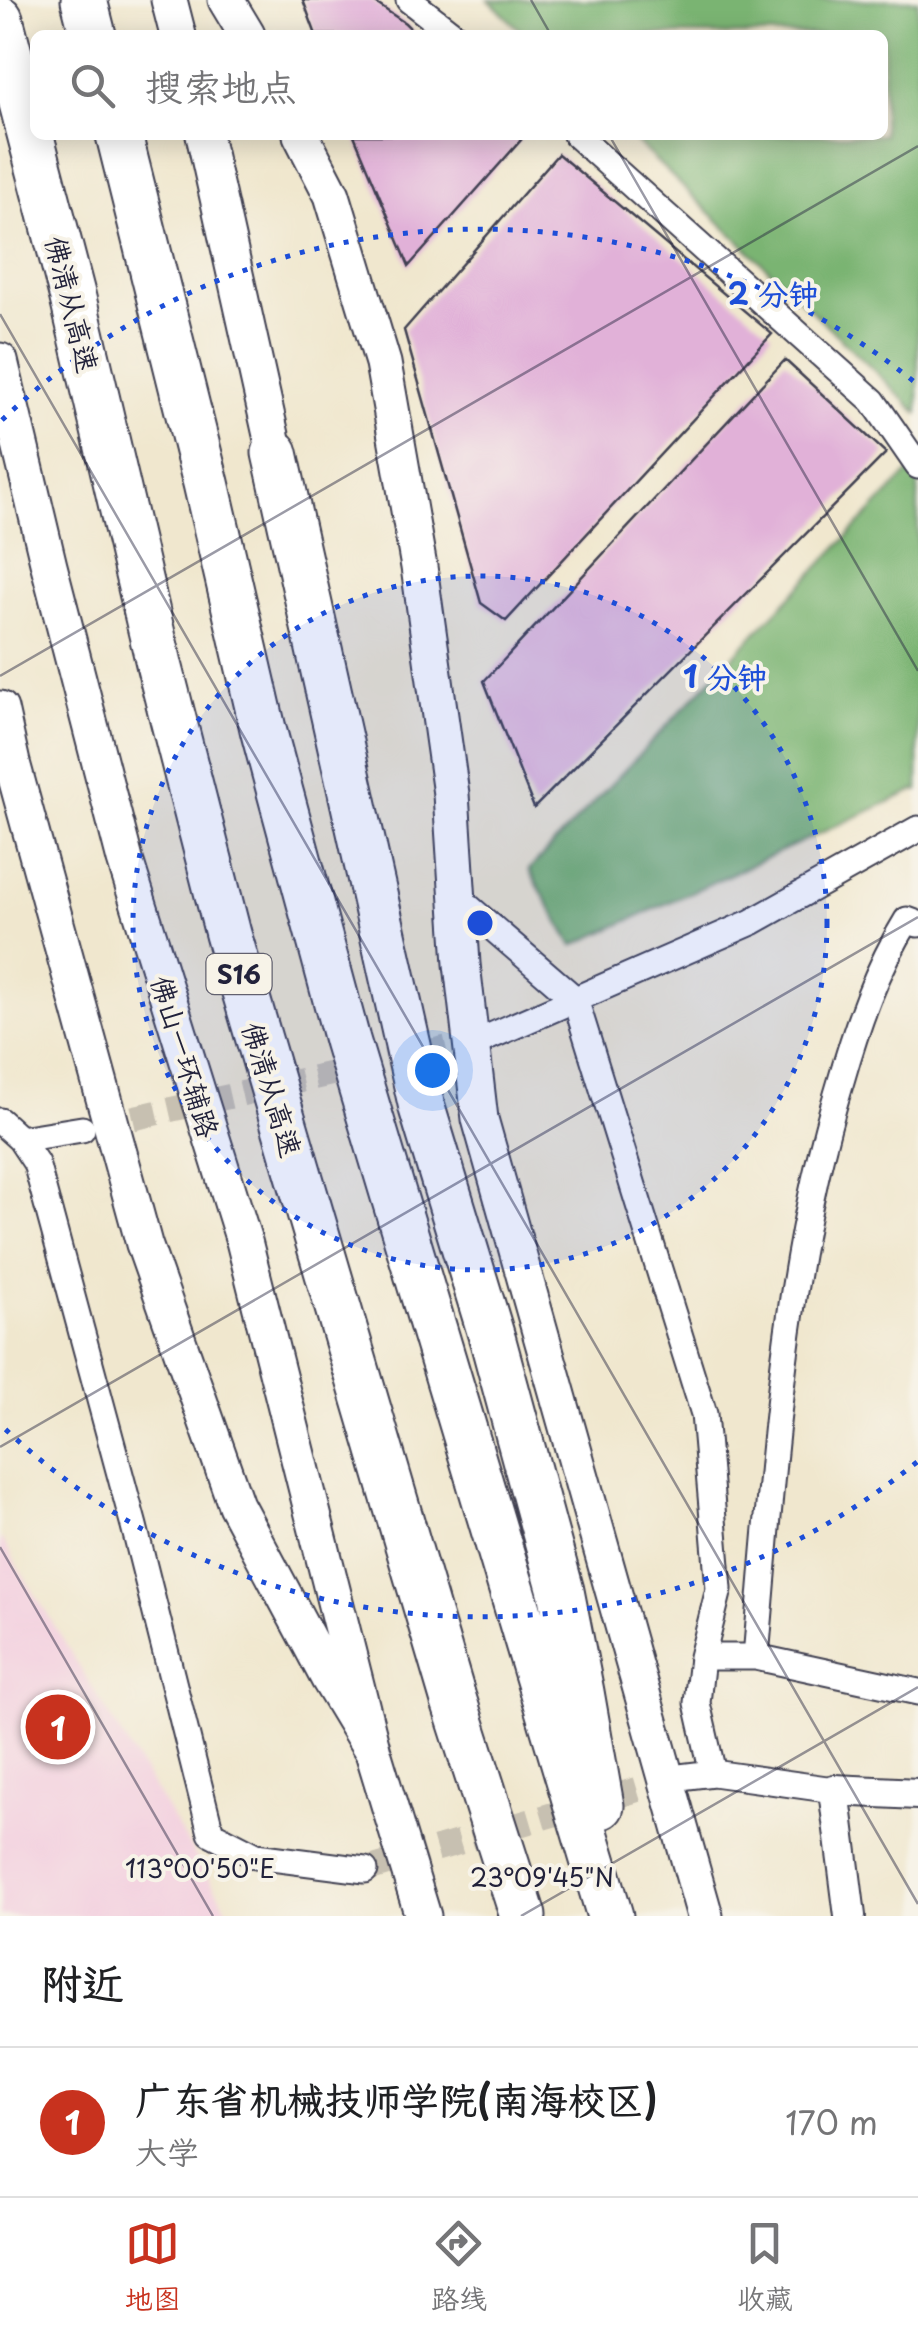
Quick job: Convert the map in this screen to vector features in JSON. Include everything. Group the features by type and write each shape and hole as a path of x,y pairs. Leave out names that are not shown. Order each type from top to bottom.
{"highway":[{"path":"84,0 91,30"},
{"name":"佛清从高速","path":"0,19 30,134"},
{"name":"佛清从高速","path":"32,140 228,934 453,1698 523,1916"},
{"path":"120,140 263,728 341,1020 610,1916"},
{"path":"275,453 422,1108 493,1341 561,1591 620,1916"}],"main road":[{"path":"169,0 177,30"},
{"path":"226,0 244,30"},
{"path":"205,140 275,453"},
{"path":"304,140 332,195 384,363 420,567 448,775 462,964 480,1119 705,1916"},
{"name":"佛山一环辅路","path":"0,361 125,860 244,1241 373,1752"},
{"path":"0,709 144,1244 229,1486 250,1533 328,1679 373,1752 423,1916"}],"street":[{"path":"409,0 448,30"},
{"path":"582,140 873,400 918,466"},
{"path":"482,1040 752,922 918,828"},
{"path":"458,898 576,999 704,1414 719,1589 702,1656 696,1702 713,1773"},
{"path":"756,1657 791,1303 824,1136 856,1030 890,948 907,920 918,924"},
{"path":"0,1121 20,1139 36,1163 134,1526 211,1833 256,1856 365,1870"},
{"path":"20,1139 82,1129"},
{"path":"702,1656 756,1657 918,1692"},
{"path":"680,1777 713,1773 834,1790 918,1794"},
{"path":"834,1790 850,1916"}],"shaded area":[{"path":"0,1537 232,1916 0,1916"}],"green space":[{"path":"489,0 918,0 918,413 634,140 888,140 888,30 520,30"},
{"path":"918,463 918,791 573,946 529,870"}],"building":[{"path":"303,0 371,0 412,30 314,30"},
{"path":"356,140 521,140 409,266"},
{"path":"558,154 772,334 506,621 481,603 404,330"},
{"path":"785,360 886,453 534,808 484,681"}],"tunnel":[{"path":"97,1126 482,1040"},
{"path":"365,1870 680,1777"}],"place":[{"name":"广东省机械技师学院(南海校区)","path":"58,1727"}]}
